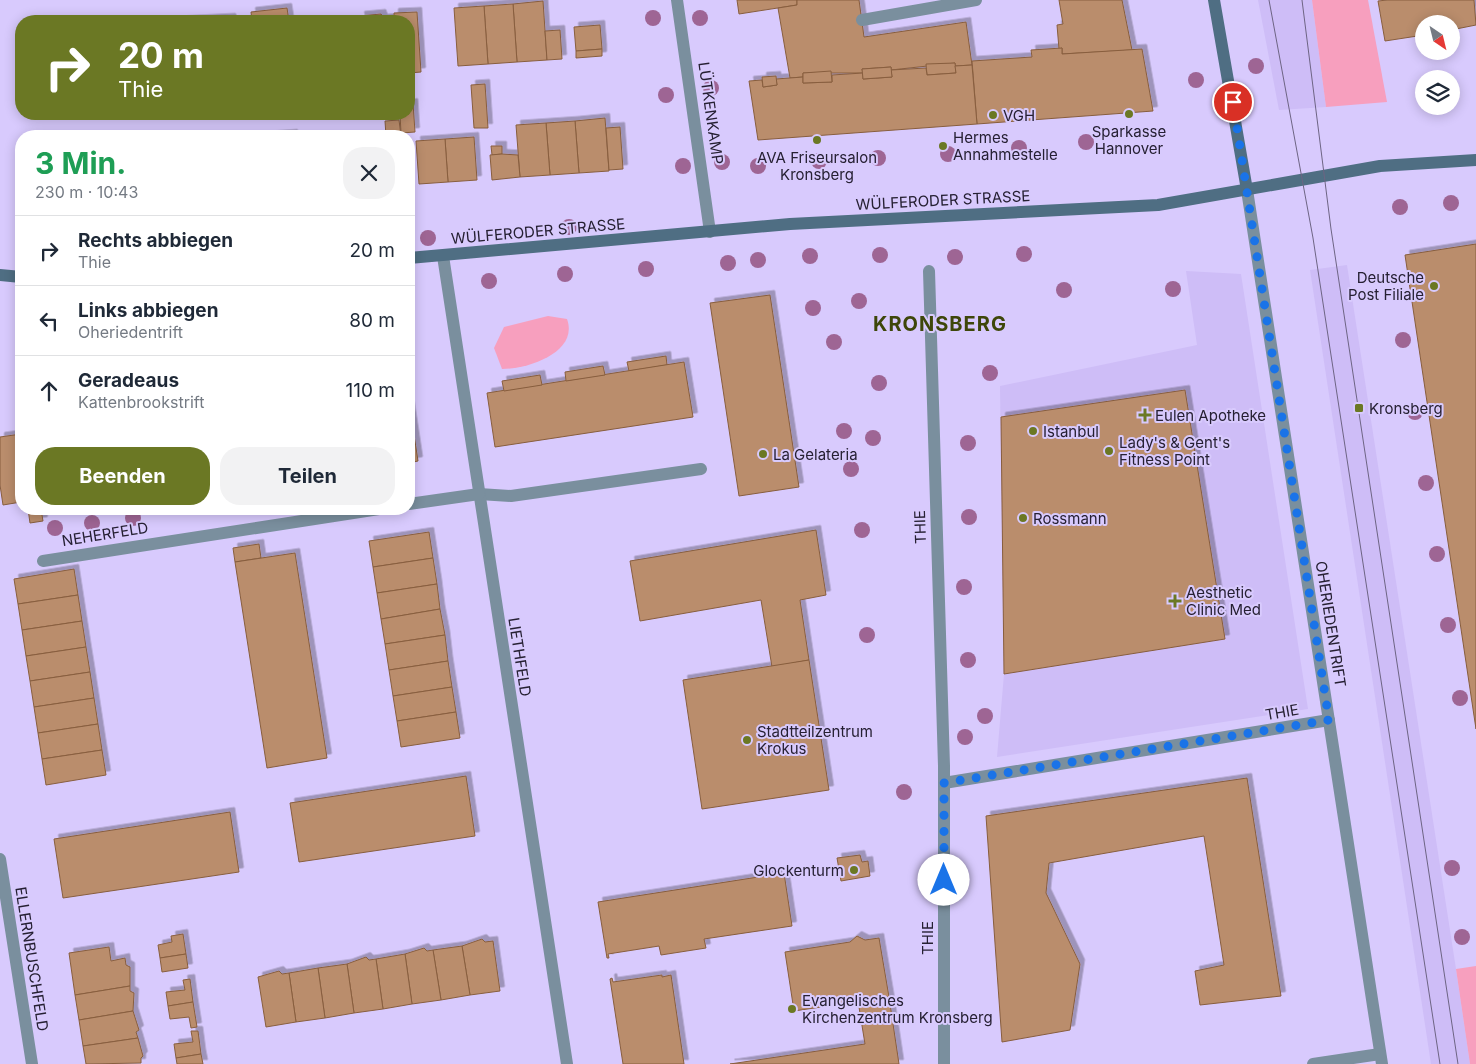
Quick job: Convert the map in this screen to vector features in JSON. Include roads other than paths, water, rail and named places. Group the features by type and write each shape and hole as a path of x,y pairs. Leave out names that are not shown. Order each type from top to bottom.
{"main road":[{"path":"1214,0 1248,190"},
{"name":"WÜLFERODER STRASSE","path":"415,258 790,224 1158,205 1380,166 1476,160"},
{"path":"0,275 15,276"}],"street":[{"name":"LÜTKENKAMP","path":"677,0 710,232"},
{"path":"862,20 976,0"},
{"name":"OHERIEDENTRIFT","path":"1248,190 1381,1059"},
{"name":"LIETHFELD","path":"443,256 567,1064"},
{"name":"THIE","path":"929,270 944,783 944,1064"},
{"path":"415,503 479,494 511,496 702,469"},
{"name":"NEHERFELD","path":"43,561 340,515"},
{"name":"THIE","path":"944,783 1329,720"},
{"name":"ELLERNBUSCHFELD","path":"0,858 32,1064"},
{"path":"1313,1064 1381,1059"}],"tram line":[{"path":"1269,0 1313,238 1440,1064"},
{"path":"1302,0 1331,229 1458,1064"}],"place":[{"name":"Sparkasse Hannover","path":"1129,114"},
{"name":"VGH","path":"993,115"},
{"name":"AVA Friseursalon Kronsberg","path":"817,140"},
{"name":"Hermes Annahmestelle","path":"943,146"},
{"name":"Deutsche Post Filiale","path":"1434,286"},
{"name":"Kronsberg","path":"1359,408"},
{"name":"Eulen Apotheke","path":"1145,415"},
{"name":"Istanbul","path":"1033,431"},
{"name":"Lady's & Gent's Fitness Point","path":"1109,451"},
{"name":"La Gelateria","path":"763,454"},
{"name":"Rossmann","path":"1023,518"},
{"name":"Aesthetic Clinic Med","path":"1175,601"},
{"name":"Stadtteilzentrum Krokus","path":"747,740"},
{"name":"Glockenturm","path":"854,870"},
{"name":"Evangelisches Kirchenzentrum Kronsberg","path":"792,1009"}],"district":[{"name":"KRONSBERG","path":"940,324"}]}
